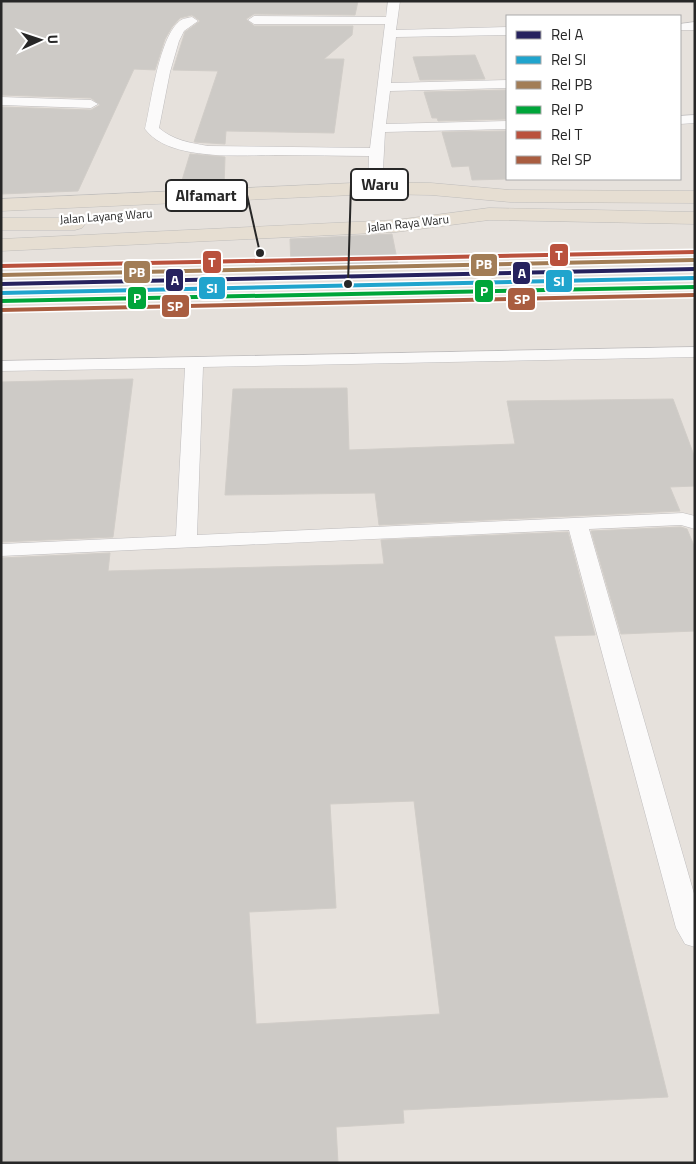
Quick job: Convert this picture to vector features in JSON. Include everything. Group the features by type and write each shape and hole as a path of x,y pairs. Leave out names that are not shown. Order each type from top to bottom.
{"highway":[{"name":"Jalan Raya Waru","path":"1,205 375,188 431,189 510,196 695,197"},
{"name":"Jalan Layang Waru","path":"2,224 125,213 510,196"},
{"name":"Jalan Raya Waru","path":"1,245 396,226 489,214 695,218"},
{"name":"Jalan Layang Waru","path":"2,224 127,224 318,215 489,214"}],"lane":[{"path":"375,188 378,128 385,87 394,1"},
{"path":"254,20 391,28 506,31"},
{"path":"192,21 184,23 179,29 168,53 152,130 162,139 181,146 208,150 376,152"},
{"path":"681,27 695,26"},
{"path":"385,87 506,84"},
{"path":"1,101 91,104"},
{"path":"681,120 695,119"},
{"path":"378,128 506,125"},
{"path":"1,366 194,364 695,352"},
{"path":"186,541 194,364"},
{"path":"1,550 683,519 695,523"},
{"path":"577,524 690,928 695,936"}],"building":[{"path":"1,1 358,1 355,15 254,14 246,19 254,26 353,26 352,35 324,59 344,59 334,133 226,131 225,144 194,142 218,71 173,70 185,32 200,21 192,15 180,18 172,27 165,39 155,70 134,69 78,191 1,194 1,107 91,110 100,105 91,98 1,95"},
{"path":"475,55 485,79 420,80 413,57"},
{"path":"506,90 506,119 438,121 437,118 432,118 424,92"},
{"path":"506,131 506,179 472,180 469,166 452,167 442,132"},
{"path":"190,154 225,157 224,186 180,187"},
{"path":"392,234 398,264 291,267 290,239"},
{"path":"133,379 113,537 1,542 1,382"},
{"path":"347,388 349,450 515,444 507,401 673,399 695,458 695,486 670,487 680,511 379,525 375,493 225,495 233,389"},
{"path":"681,527 687,529 695,548 695,631 621,634 591,531"},
{"path":"568,532 595,635 554,636 668,1097 403,1110 404,1123 336,1127 338,1163 1,1163 1,558 110,553 108,571 384,564 381,540","holes":["414,801 440,1014 256,1024 249,912 336,908 330,804"]}],"rail line":[{"name":"T","path":"1,266 695,252"},
{"name":"PB","path":"1,275 695,260"},
{"name":"A","path":"1,284 695,269"},
{"name":"SI","path":"1,293 695,278"},
{"name":"P","path":"1,301 695,287"},
{"name":"SP","path":"2,310 695,295"}],"place":[{"name":"Alfamart","path":"260,253"},
{"name":"Waru","path":"348,284"}]}
